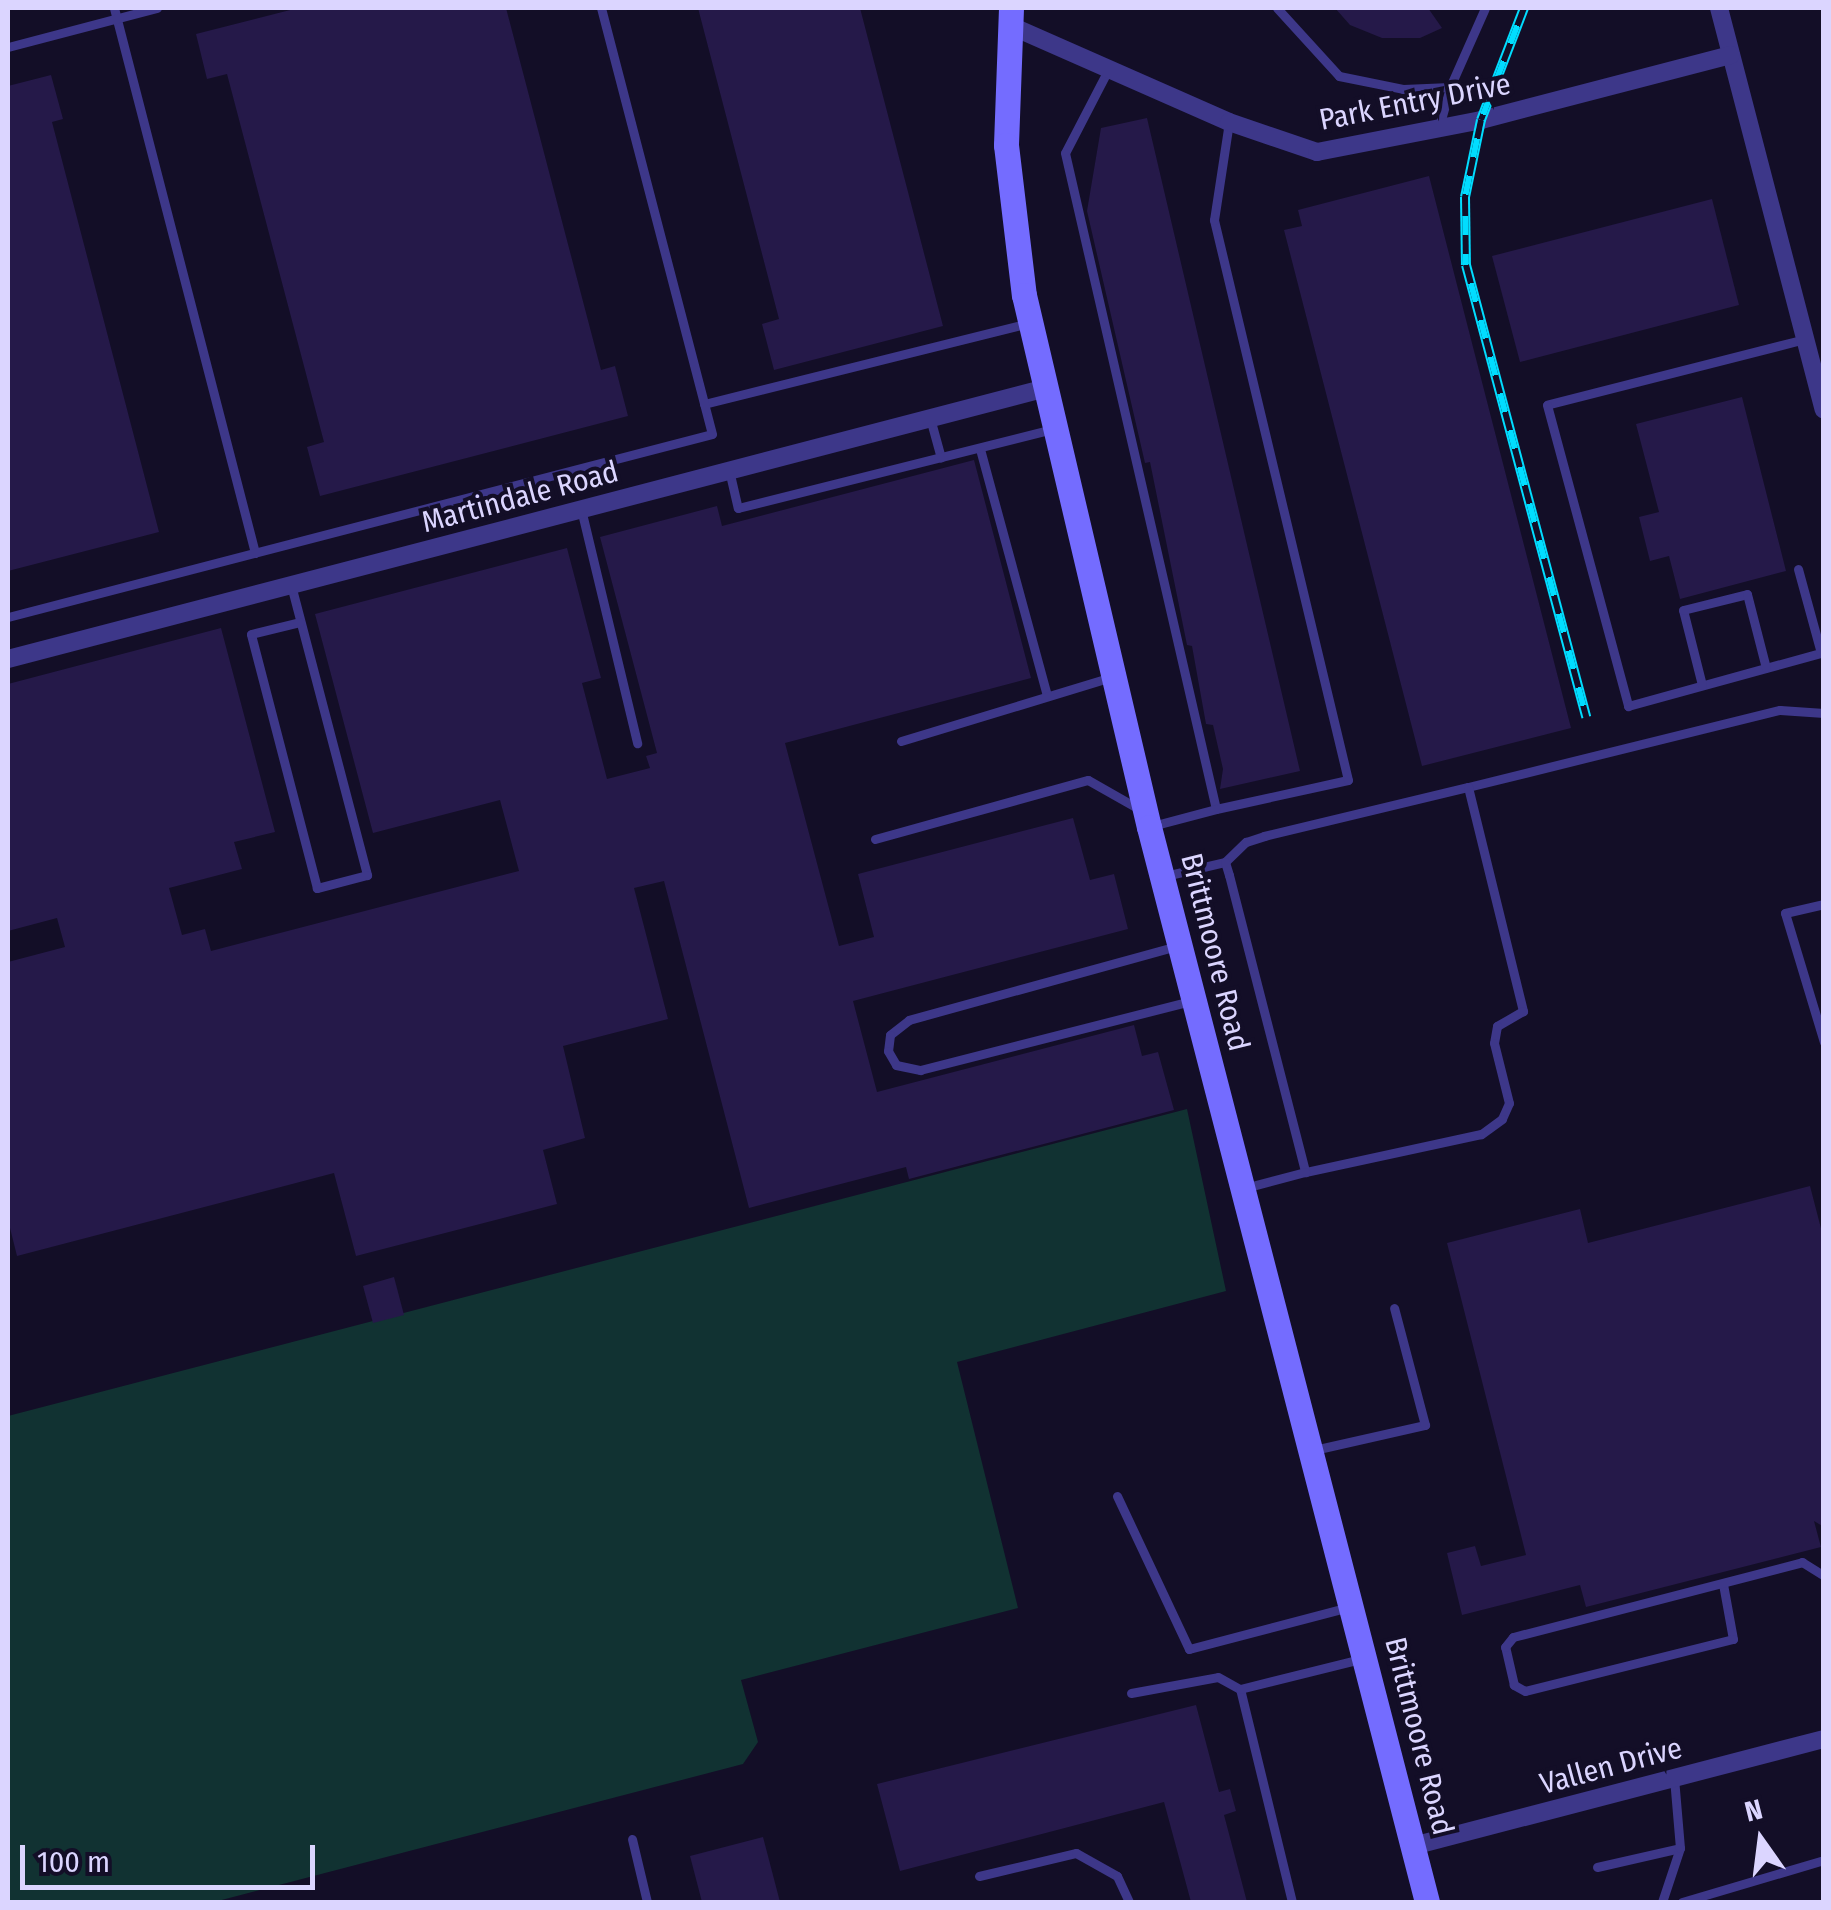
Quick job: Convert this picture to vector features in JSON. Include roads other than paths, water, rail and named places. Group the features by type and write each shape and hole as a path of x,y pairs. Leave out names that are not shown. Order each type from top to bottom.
{"main road":[{"name":"Brittmoore Road","path":"1010,16 1010,212 1031,323 1193,1000 1428,1902"}],"street":[{"path":"1719,8 1824,410"},
{"name":"Park Entry Drive","path":"1010,16 1229,122 1318,152 1438,129 1731,55"},
{"name":"Martindale Road","path":"8,659 1046,388"},
{"name":"Vallen Drive","path":"1413,1846 1824,1739"}],"lane":[{"path":"8,46 115,13 157,8"},
{"path":"8,617 712,434 601,8"},
{"path":"1278,8 1340,76 1403,90 1450,87"},
{"path":"1438,129 1450,87 1483,9"},
{"path":"115,13 255,553"},
{"path":"1110,66 1065,153 1216,810"},
{"path":"874,839 1088,780 1148,820 1216,810 1348,780 1214,220 1229,122"},
{"path":"704,404 1031,323"},
{"path":"1798,569 1822,652 1628,706 1547,405 1805,339"},
{"path":"930,418 941,458"},
{"path":"729,470 738,508 1055,428"},
{"path":"980,449 1047,696"},
{"path":"580,509 638,743"},
{"path":"291,585 367,875 317,888 251,634 300,622"},
{"path":"1702,685 1684,610 1747,594 1766,668"},
{"path":"900,741 1114,676"},
{"path":"1162,876 1225,862 1264,836 1780,710 1822,714 1824,726"},
{"path":"1243,1188 1481,1134 1502,1118 1508,1103 1494,1043 1497,1026 1523,1011 1468,787"},
{"path":"1225,862 1305,1172"},
{"path":"1824,904 1784,912 1824,1042"},
{"path":"1180,946 909,1020 890,1035 888,1051 896,1064 920,1070 1193,1000"},
{"path":"1311,1451 1425,1425 1394,1308"},
{"path":"1117,1496 1189,1648 1352,1606"},
{"path":"1723,1584 1733,1639 1526,1691 1514,1685 1505,1647 1513,1637 1802,1562 1824,1576"},
{"path":"1131,1693 1218,1677 1240,1689 1365,1658"},
{"path":"1240,1689 1292,1902"},
{"path":"1662,1902 1680,1848 1674,1778"},
{"path":"632,1839 647,1902"},
{"path":"1596,1867 1680,1848"},
{"path":"979,1876 1076,1853 1117,1876 1128,1902"},
{"path":"1682,1902 1824,1860"}],"railway":[{"path":"1524,8 1481,120 1465,197 1466,265 1586,717"}]}
